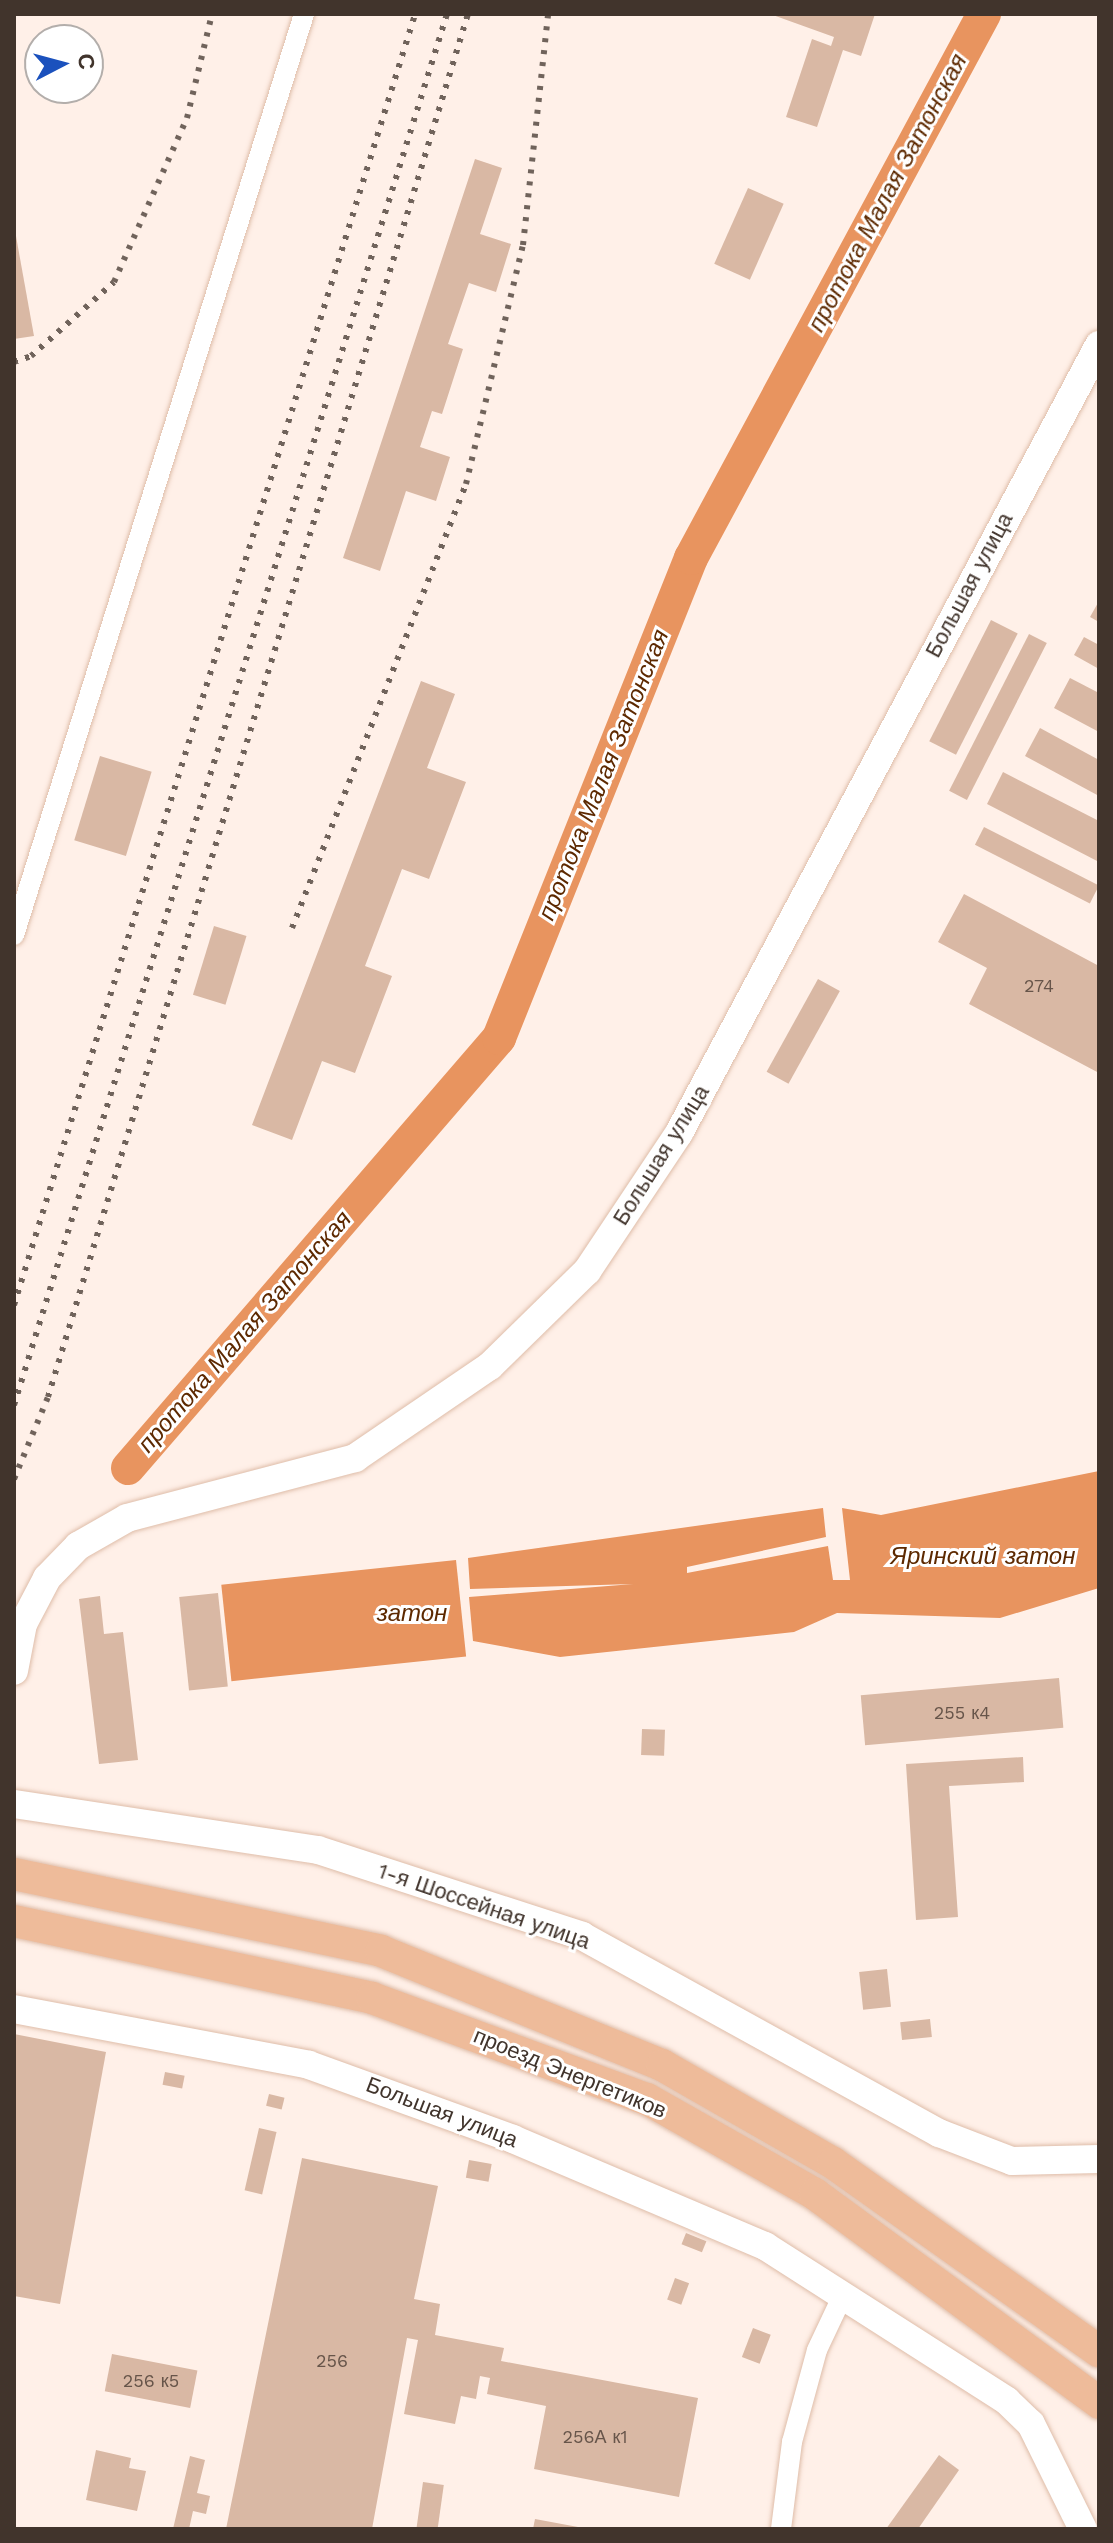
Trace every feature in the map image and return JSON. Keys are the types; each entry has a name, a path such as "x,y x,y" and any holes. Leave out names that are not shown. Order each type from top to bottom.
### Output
{"main road":[{"name":"Большая улица","path":"14,1671 23,1624 41,1590 78,1546 127,1518 355,1458 490,1366 587,1271 679,1133 1099,345"},
{"name":"1-я Шоссейная улица","path":"14,1804 318,1850 568,1931 939,2133 1012,2161 1099,2159"},
{"name":"проезд Энергетиков","path":"14,1874 381,1951 662,2065 833,2163 1099,2351"},
{"name":"проезд Энергетиков","path":"14,1921 372,1998 647,2099 815,2194 1099,2403"},
{"name":"Большая улица","path":"14,2009 197,2039 400,2095 697,2214 844,2293 1031,2424 1083,2529"}],"street":[{"path":"14,935 304,14"},
{"path":"781,2529 792,2442 817,2350 844,2293"}],"water":[{"name":"Яринский затон","path":"1099,1471 1099,1588 1000,1618 837,1613 794,1632 560,1657 473,1641 469,1597 633,1584 470,1589 468,1558 823,1508 826,1537 687,1567 687,1573 828,1546 833,1580 850,1580 842,1508 881,1515"},
{"name":"затон","path":"456,1560 466,1656 231,1681 221,1585"}],"building":[{"path":"770,14 875,14 861,56 843,50 817,127 786,117 812,39 831,46 834,37"},
{"path":"475,159 502,168 480,234 511,244 496,292 469,283 448,344 463,349 442,414 432,411 420,447 450,457 436,501 406,491 380,571 343,558"},
{"path":"748,188 784,204 750,280 714,264"},
{"path":"14,225 34,336 14,339"},
{"path":"1099,601 1099,622 1090,617"},
{"path":"991,620 1018,634 956,755 929,741"},
{"path":"1029,634 1047,643 967,800 949,791"},
{"path":"1084,637 1099,645 1099,669 1074,655"},
{"path":"1070,678 1099,693 1099,732 1054,708"},
{"path":"421,681 455,694 427,768 466,782 429,879 402,869 365,966 392,976 355,1073 322,1061 292,1140 252,1125"},
{"path":"1040,728 1099,760 1099,796 1025,756"},
{"path":"100,756 152,772 126,856 74,840"},
{"path":"1003,772 1099,821 1099,862 987,804"},
{"path":"984,827 1099,886 1090,903 975,845"},
{"path":"964,894 1099,966 1099,1073 969,1004 987,968 938,942"},
{"path":"214,926 247,936 225,1005 193,995"},
{"path":"818,979 840,991 788,1084 767,1072"},
{"path":"218,1593 228,1686 189,1691 179,1597"},
{"path":"100,1596 104,1634 123,1632 138,1760 99,1764 79,1599"},
{"path":"1059,1678 1063,1728 865,1745 861,1695"},
{"path":"642,1729 665,1730 664,1756 641,1755"},
{"path":"1023,1757 1024,1782 949,1786 958,1917 916,1920 906,1764"},
{"path":"887,1969 891,2007 863,2010 859,1972"},
{"path":"930,2019 932,2037 902,2040 900,2022"},
{"path":"14,2034 106,2052 60,2304 14,2296"},
{"path":"165,2072 185,2076 182,2089 163,2085"},
{"path":"269,2094 285,2098 282,2110 266,2106"},
{"path":"259,2128 277,2132 262,2194 245,2190"},
{"path":"302,2158 438,2186 414,2299 440,2304 435,2335 504,2348 501,2361 698,2398 679,2497 534,2469 546,2406 487,2394 490,2378 480,2376 476,2399 461,2396 455,2424 404,2414 418,2340 407,2338 372,2529 226,2529"},
{"path":"469,2160 492,2164 489,2182 466,2178"},
{"path":"686,2233 706,2241 702,2252 682,2244"},
{"path":"675,2278 689,2283 681,2305 667,2300"},
{"path":"753,2328 771,2335 760,2364 742,2357"},
{"path":"112,2354 197,2371 190,2408 105,2391"},
{"path":"96,2450 131,2458 129,2468 146,2471 137,2511 86,2500"},
{"path":"939,2455 959,2470 918,2529 886,2529"},
{"path":"190,2456 205,2460 197,2493 210,2496 206,2514 193,2511 189,2529 173,2529"},
{"path":"423,2482 444,2485 438,2529 416,2529"},
{"path":"535,2519 578,2527 578,2529 533,2529"}],"waterway":[{"name":"протока Малая Затонская","path":"128,1468 499,1038 691,558 984,14"}],"railway":[{"path":"14,362 31,356 114,282 187,118 212,14"},
{"path":"14,1305 415,14"},
{"path":"14,1405 447,14"},
{"path":"14,1479 48,1397 468,14"},
{"path":"292,928 466,484 523,245 548,14"}]}
